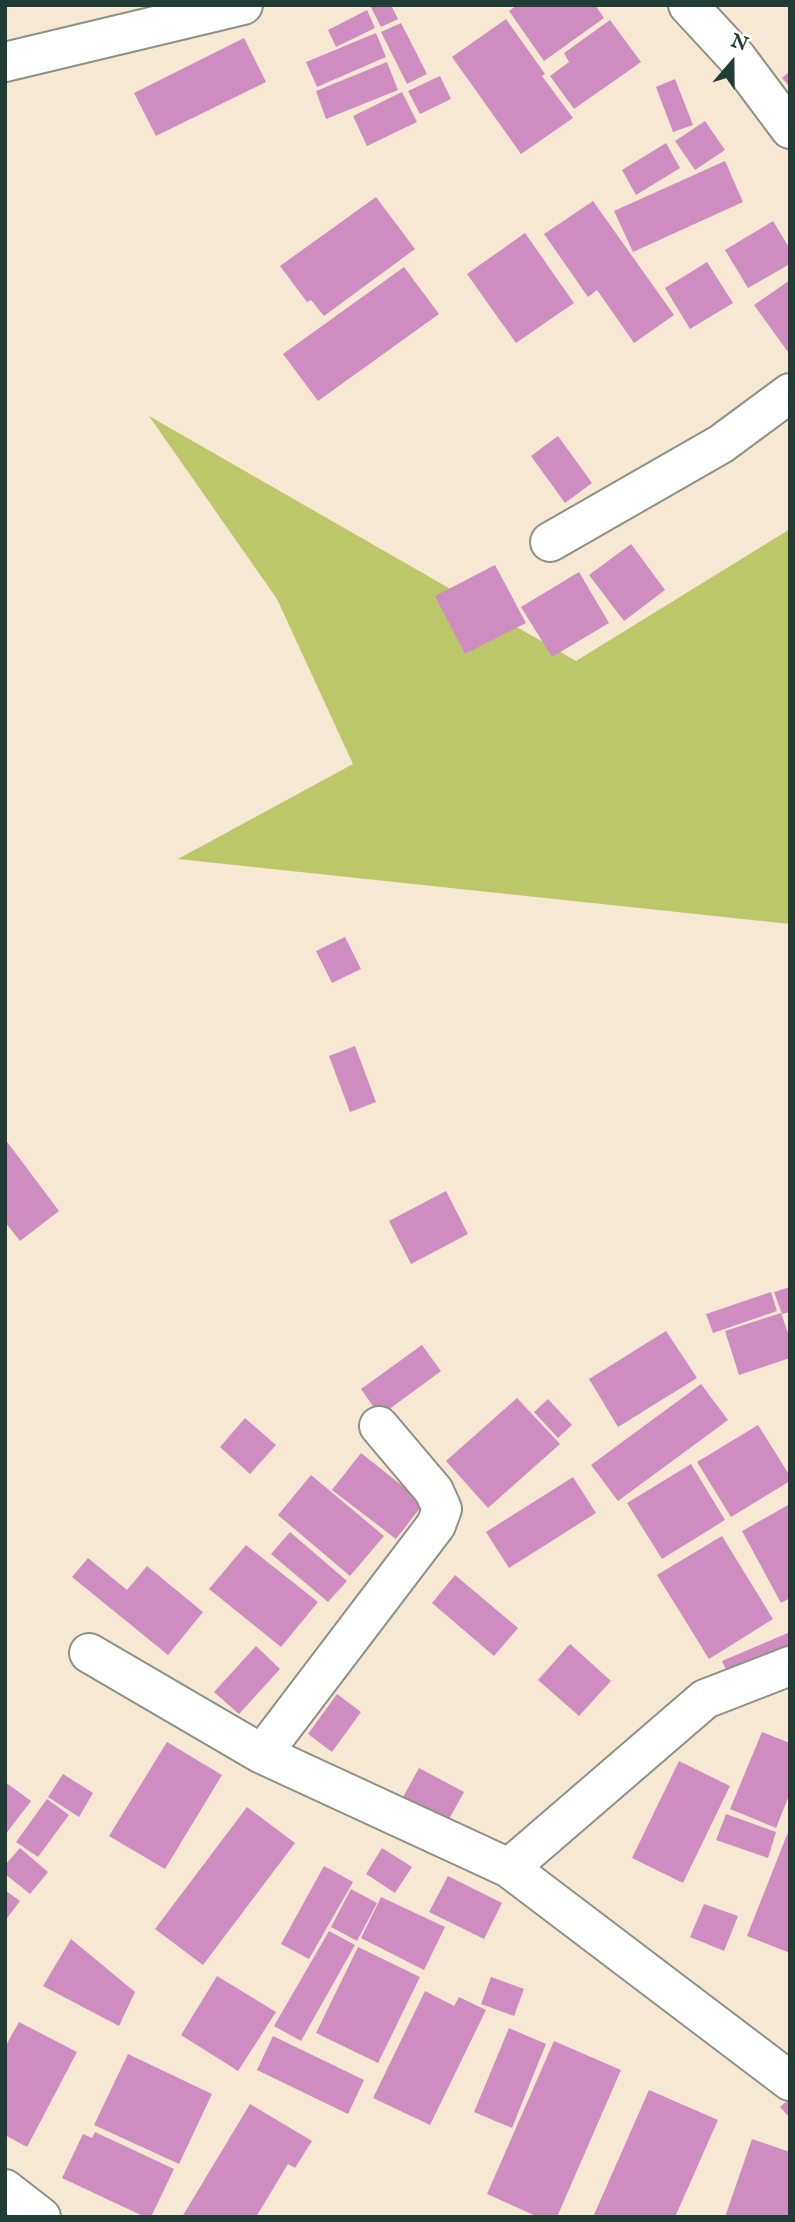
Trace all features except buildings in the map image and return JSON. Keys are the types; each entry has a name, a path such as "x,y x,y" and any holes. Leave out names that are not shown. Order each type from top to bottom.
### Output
{"street":[{"path":"5,62 243,5"},
{"path":"688,5 737,58 790,129"},
{"path":"550,542 721,444 790,393"},
{"path":"262,1754 436,1525 442,1509 434,1491 379,1426"},
{"path":"89,1653 262,1754 509,1868 790,2081"},
{"path":"509,1868 705,1699 790,1666"},
{"path":"5,2189 41,2217"}],"green space":[{"path":"149,416 576,661 790,529 790,924 178,859 353,764 277,599"}]}
